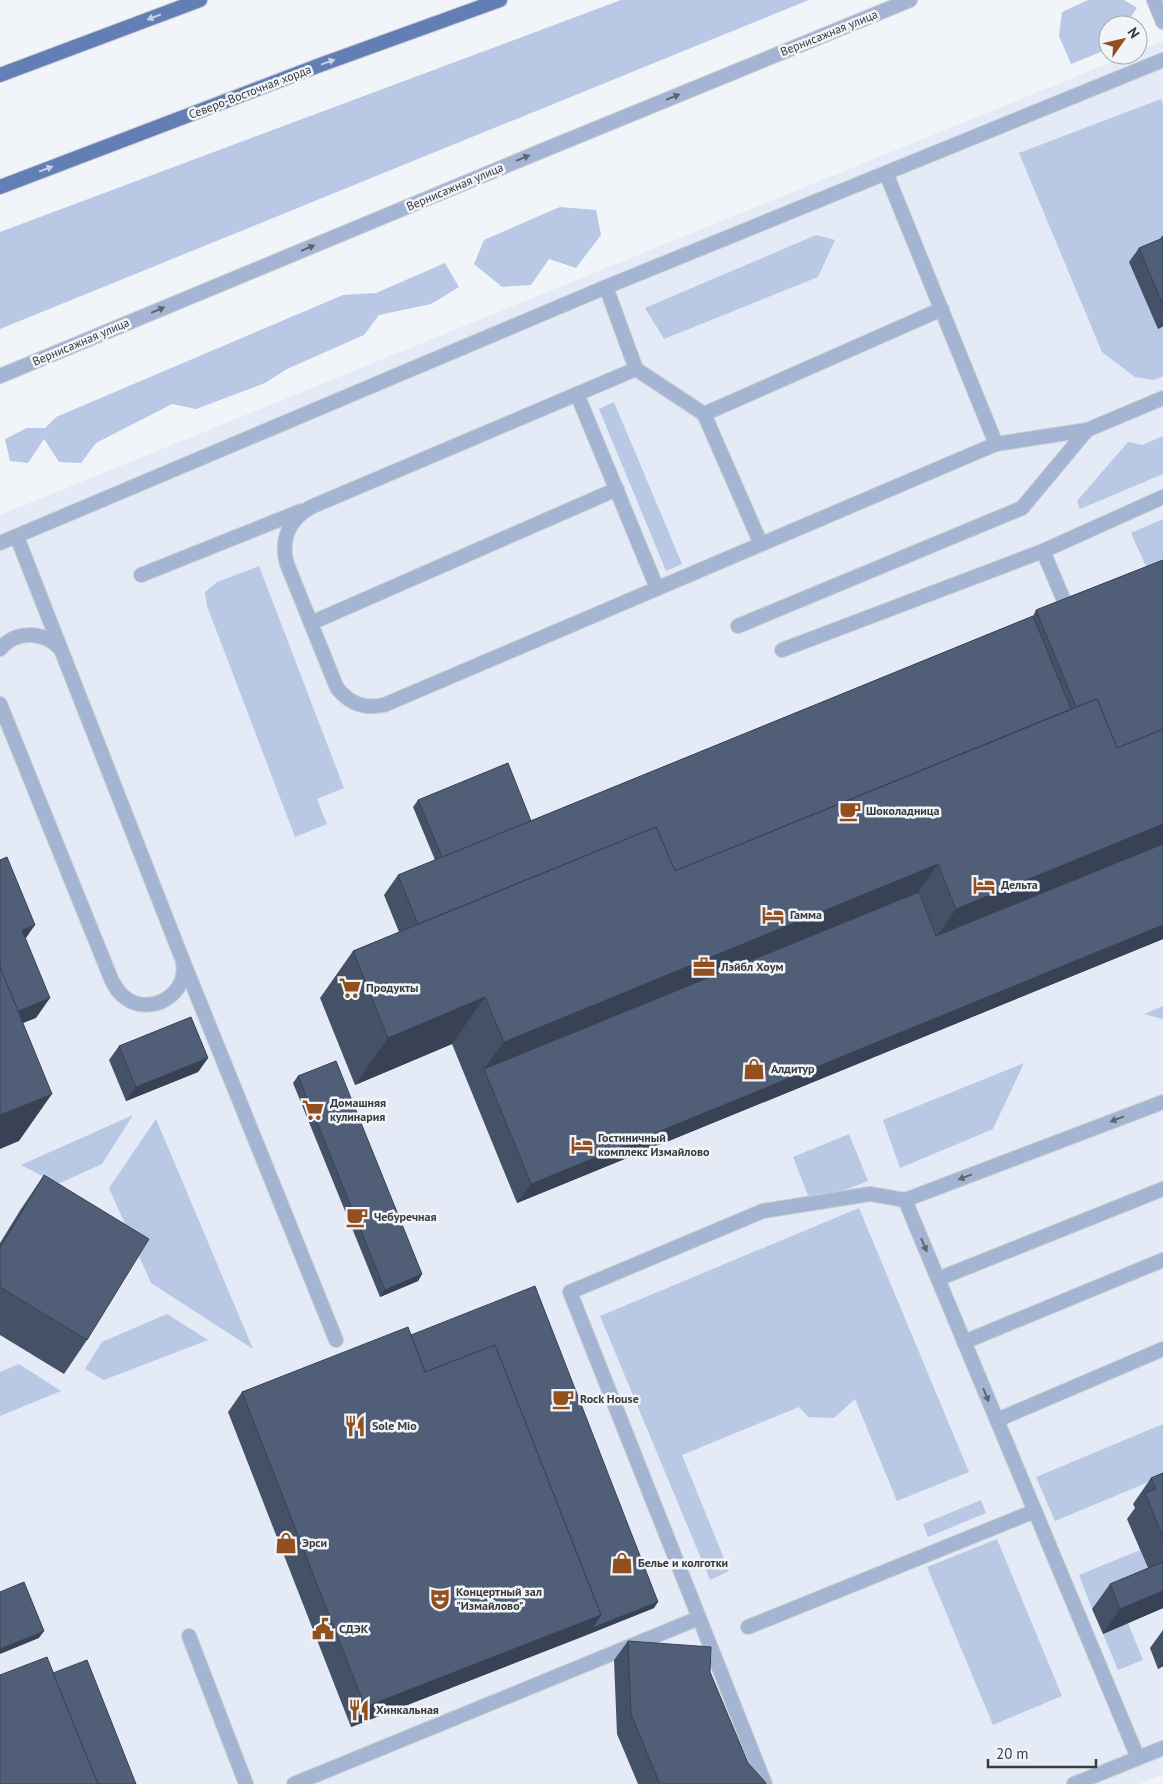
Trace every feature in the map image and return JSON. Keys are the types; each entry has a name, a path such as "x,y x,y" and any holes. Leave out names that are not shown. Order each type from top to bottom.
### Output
{"main road":[{"path":"0,75 200,0"},
{"name":"Северо-Восточная хорда","path":"0,186 320,65 500,0"}],"street":[{"name":"Вернисажная улица","path":"0,376 910,0"},
{"path":"1154,0 1163,22"},
{"path":"0,543 606,287 1163,60"},
{"path":"886,173 996,444"},
{"path":"606,287 636,370 704,414 762,544"},
{"path":"704,414 942,309"},
{"path":"141,574 311,507 636,370"},
{"path":"577,394 657,588"},
{"path":"311,507 293,521 286,535 284,550 287,564 337,688 351,702 371,707 384,705 996,444 1087,430 1163,398"},
{"path":"738,626 1022,508 1087,430"},
{"path":"311,623 616,489"},
{"path":"782,650 1043,551 1163,497"},
{"path":"17,537 181,956 336,1340"},
{"path":"1043,551 1070,615"},
{"path":"0,649 4,644 29,634 42,636 54,642 61,649"},
{"path":"0,704 118,992 128,1000 140,1004 153,1005 165,1000 175,992 181,981 184,969 181,956"},
{"path":"765,1784 570,1292 763,1211 870,1194 905,1200 1163,1102"},
{"path":"938,1279 1163,1189"},
{"path":"905,1200 1138,1758"},
{"path":"964,1342 1163,1260"},
{"path":"997,1420 1163,1349"},
{"path":"748,1628 1035,1512"},
{"path":"294,1784 699,1618"},
{"path":"189,1636 246,1784"},
{"path":"1074,1784 1163,1748"}],"shaded area":[{"path":"621,0 809,0 0,329 0,232"},
{"path":"1088,0 1124,0 1137,8 1132,15 1098,15 1098,53 1071,64 1059,36 1062,12"},
{"name":"Гостиничный комплекс Измайлово","path":"1163,41 1163,1774 1139,1784 0,1784 0,515 1104,65 1148,65 1148,47"},
{"path":"1161,99 1163,104 1163,376 1154,380 1135,377 1102,352 1019,153"},
{"path":"560,207 596,210 601,235 576,268 549,259 531,285 502,287 474,264 484,240"},
{"path":"816,235 835,240 818,277 664,339 645,308"},
{"path":"445,263 459,287 431,304 379,315 364,335 287,369 265,383 196,409 172,404 96,443 81,463 59,462 44,439 28,463 10,461 5,439 27,428 45,428 56,417 343,295 376,293"},
{"path":"614,402 682,564 666,571 599,409"},
{"path":"1163,436 1163,474 1080,509 1077,501 1128,442 1142,445"},
{"path":"1163,519 1163,578 1153,582 1131,533"},
{"path":"259,566 344,788 317,799 327,824 295,837 207,606 205,592 217,582"},
{"path":"1163,1006 1163,1019 1144,1014"},
{"path":"1024,1063 993,1129 900,1168 883,1120"},
{"path":"133,1115 102,1164 58,1184 21,1165"},
{"path":"156,1119 253,1349 151,1283 109,1188"},
{"path":"849,1134 868,1181 811,1203 793,1157"},
{"path":"859,1208 969,1472 897,1501 855,1399 834,1418 808,1417 799,1407 682,1455 729,1571 710,1580 600,1316"},
{"path":"167,1314 208,1340 104,1380 85,1369 102,1342"},
{"path":"19,1364 61,1391 0,1416 0,1372"},
{"path":"1163,1424 1163,1476 1055,1521 1036,1477"},
{"path":"981,1500 986,1513 928,1537 923,1524"},
{"path":"997,1539 1062,1696 993,1725 927,1567"},
{"path":"1140,1550 1154,1583 1092,1609 1079,1575"},
{"path":"1128,1623 1143,1660 1118,1670 1103,1634"}],"building":[{"path":"1163,238 1163,305 1139,248"},
{"path":"1163,560 1163,729 1117,748 1097,699 1076,707 1036,610"},
{"path":"1033,616 1071,709 675,871 656,827 418,924 398,875"},
{"name":"Гамма","path":"1097,699 1117,748 1163,729 1163,824 956,909 938,864 504,1042 485,997 388,1038 353,951 656,827 675,871"},
{"path":"508,763 531,821 442,857 418,800"},
{"path":"1163,844 1163,925 531,1184 484,1069 919,892 936,936"},
{"path":"7,857 35,925 22,930 50,998 18,1011 0,967 0,860"},
{"path":"0,967 52,1094 0,1115"},
{"path":"191,1017 208,1058 136,1087 119,1046"},
{"path":"336,1061 422,1274 385,1290 298,1076"},
{"path":"44,1175 149,1239 87,1340 0,1287 0,1248"},
{"path":"535,1286 658,1602 592,1628 601,1615 495,1345 425,1372 411,1335"},
{"path":"408,1327 425,1372 495,1345 601,1615 365,1707 242,1392"},
{"path":"1163,1473 1163,1537 1145,1493 1156,1489 1151,1478"},
{"path":"1163,1562 1163,1591 1120,1609 1110,1584"},
{"path":"24,1582 44,1631 0,1649 0,1592"},
{"path":"628,1641 711,1647 710,1672 748,1763 766,1784 660,1784 631,1714"},
{"path":"47,1657 98,1784 0,1784 0,1675"},
{"path":"87,1660 136,1784 98,1784 53,1673"}],"place":[{"name":"Шоколадница","path":"850,811"},
{"name":"Дельта","path":"984,885"},
{"name":"Гамма","path":"773,915"},
{"name":"Лэйбл Хоум","path":"704,967"},
{"name":"Продукты","path":"350,988"},
{"name":"Алдитур","path":"754,1069"},
{"name":"Домашняя кулинария","path":"313,1110"},
{"name":"Гостиничный комплекс Измайлово","path":"582,1145"},
{"name":"Чебуречная","path":"357,1217"},
{"name":"Rock House","path":"563,1399"},
{"name":"Sole Mio","path":"355,1426"},
{"name":"Эрси","path":"286,1543"},
{"name":"Белье и колготки","path":"622,1563"},
{"name":"Концертный зал \"Измайлово\"","path":"440,1599"},
{"name":"СДЭК","path":"323,1629"},
{"name":"Хинкальная","path":"359,1710"}]}
